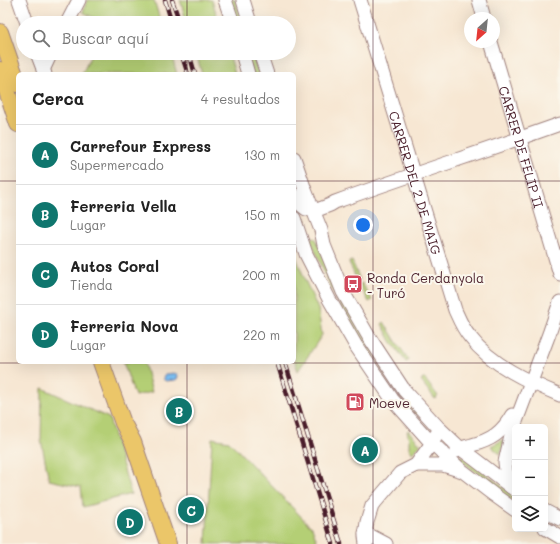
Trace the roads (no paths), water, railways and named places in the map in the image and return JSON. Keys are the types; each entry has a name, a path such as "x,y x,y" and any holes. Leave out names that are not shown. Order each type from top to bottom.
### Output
{"main road":[{"path":"0,32 16,78"},
{"path":"0,70 16,118"},
{"path":"102,364 123,423 133,442 168,544"},
{"path":"113,364 131,420 133,442"}],"street":[{"path":"19,0 25,16"},
{"path":"71,16 79,0"},
{"path":"225,0 230,16"},
{"path":"243,0 248,16"},
{"name":"CARRER DEL 2 DE MAIG","path":"360,0 455,310 461,323 480,349 492,359 530,382 560,396"},
{"path":"479,0 482,12"},
{"name":"CARRER DE FELIP II","path":"493,48 560,274"},
{"path":"40,60 44,72"},
{"path":"44,72 48,60"},
{"path":"244,60 247,72"},
{"path":"262,60 266,72"},
{"path":"333,305 314,259 305,224 307,215 313,209 560,124"},
{"path":"296,172 299,193 313,209 324,245 343,292 369,338 404,390 438,427 460,448 512,488"},
{"path":"299,193 331,203"},
{"path":"331,203 325,216 326,231 346,278 343,292"},
{"path":"296,224 306,254 333,305 356,346 392,399 432,443 460,468 512,508"},
{"path":"512,486 506,471 506,454 512,432 560,302"},
{"path":"460,468 455,456 457,450 484,441 502,430 511,418 530,382"},
{"path":"416,465 432,443 438,427"},
{"path":"386,544 366,539 367,522 372,506 400,473 416,465 443,465 460,468"},
{"path":"548,512 560,520"},
{"path":"548,530 560,537"}],"water":[{"path":"174,373 178,376 177,379 166,381 163,379 166,374"}],"railway":[{"path":"165,0 170,16"},
{"path":"172,0 178,16"},
{"path":"183,60 187,72"},
{"path":"191,60 194,72"},
{"path":"278,364 333,544"},
{"path":"286,364 341,544"}],"place":[{"name":"Ronda Cerdanyola - Turó","path":"353,284"},
{"name":"Moeve","path":"355,402"},
{"name":"Ferreria Vella","path":"179,411"},
{"name":"Carrefour Express","path":"365,450"},
{"name":"Autos Coral","path":"191,510"},
{"name":"Ferreria Nova","path":"130,522"}]}
